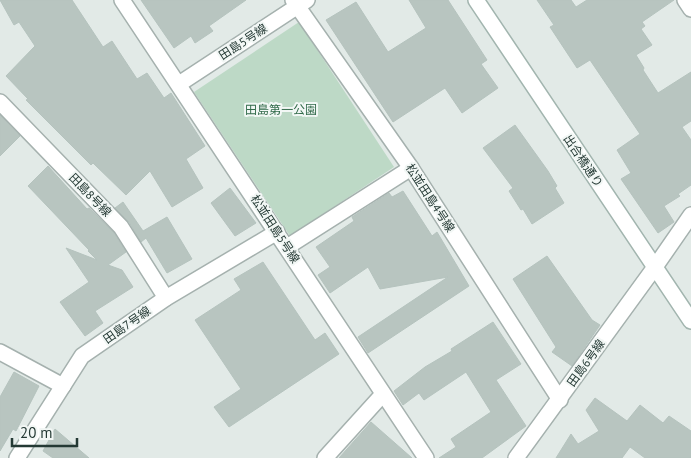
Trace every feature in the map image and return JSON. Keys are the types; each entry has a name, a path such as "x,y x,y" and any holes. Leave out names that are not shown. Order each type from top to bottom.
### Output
{"street":[{"name":"松並田島5号線","path":"122,0 426,458"},
{"name":"出合橋通り","path":"476,0 691,321"},
{"path":"685,0 691,9"},
{"name":"田島5号線","path":"179,84 299,2"},
{"name":"松並田島4号線","path":"299,2 411,168 560,400"},
{"name":"田島8号線","path":"0,102 121,227 166,298"},
{"path":"287,247 411,168"},
{"name":"田島6号線","path":"516,458 560,400 691,215"},
{"name":"田島7号線","path":"17,458 82,356 166,298 277,232"},
{"path":"0,352 63,386"},
{"path":"324,458 384,394"}],"green space":[{"name":"田島第一公園","path":"299,22 394,167 290,236 194,92"}],"building":[{"path":"0,0 72,0 103,47 112,41 137,79 147,73 164,98 171,93 205,146 186,159 203,188 172,207 150,171 126,195 93,163 91,165 26,100 28,99 6,76 35,46 19,22 14,25"},
{"path":"141,0 246,0 209,26 213,31 195,43 191,36 174,48"},
{"path":"409,0 448,0 487,60 481,64 498,88 462,113 445,88 393,122 326,20 356,2 388,52 426,28"},
{"path":"537,0 571,0 576,7 587,0 674,0 642,22 645,26 641,29 652,45 636,55 658,93 691,72 691,121 682,127 691,140 691,185 678,194 680,196 664,206 674,222 658,233 621,179 631,173 617,150 640,134 590,60 577,68 550,27 554,25"},
{"path":"0,115 20,136 0,156"},
{"path":"515,125 548,171 564,203 532,224 509,191 513,188 483,148"},
{"path":"48,166 87,209 89,208 114,233 126,252 108,265 122,270 133,287 95,311 103,323 85,336 60,302 89,282 66,248 97,260 28,186"},
{"path":"230,188 256,223 235,236 211,203"},
{"path":"403,191 432,236 437,232 469,286 368,353 358,337 448,277 380,289 368,267 330,293 318,275 330,267 316,247 354,221 352,217 389,193 392,197"},
{"path":"123,202 143,231 167,217 192,259 167,273 146,238 141,242 129,222 115,208"},
{"path":"547,256 592,320 600,325 572,366 552,352 556,347 513,279"},
{"path":"263,262 315,340 325,333 339,354 229,427 214,407 241,389 195,320 241,290 234,279"},
{"path":"493,322 521,364 496,380 526,426 482,458 439,458 456,447 451,439 491,412 466,372 424,400 419,393 403,405 394,391 425,367 452,351 451,349"},
{"path":"14,372 39,386 16,431 13,429 0,451 0,397"},
{"path":"595,398 627,421 640,405 663,423 669,416 691,431 691,458 645,458 630,447 622,458 556,458 571,434 578,444 599,431 586,410"},
{"path":"371,422 412,458 339,458"},
{"path":"55,429 89,458 53,458 43,451"}]}
